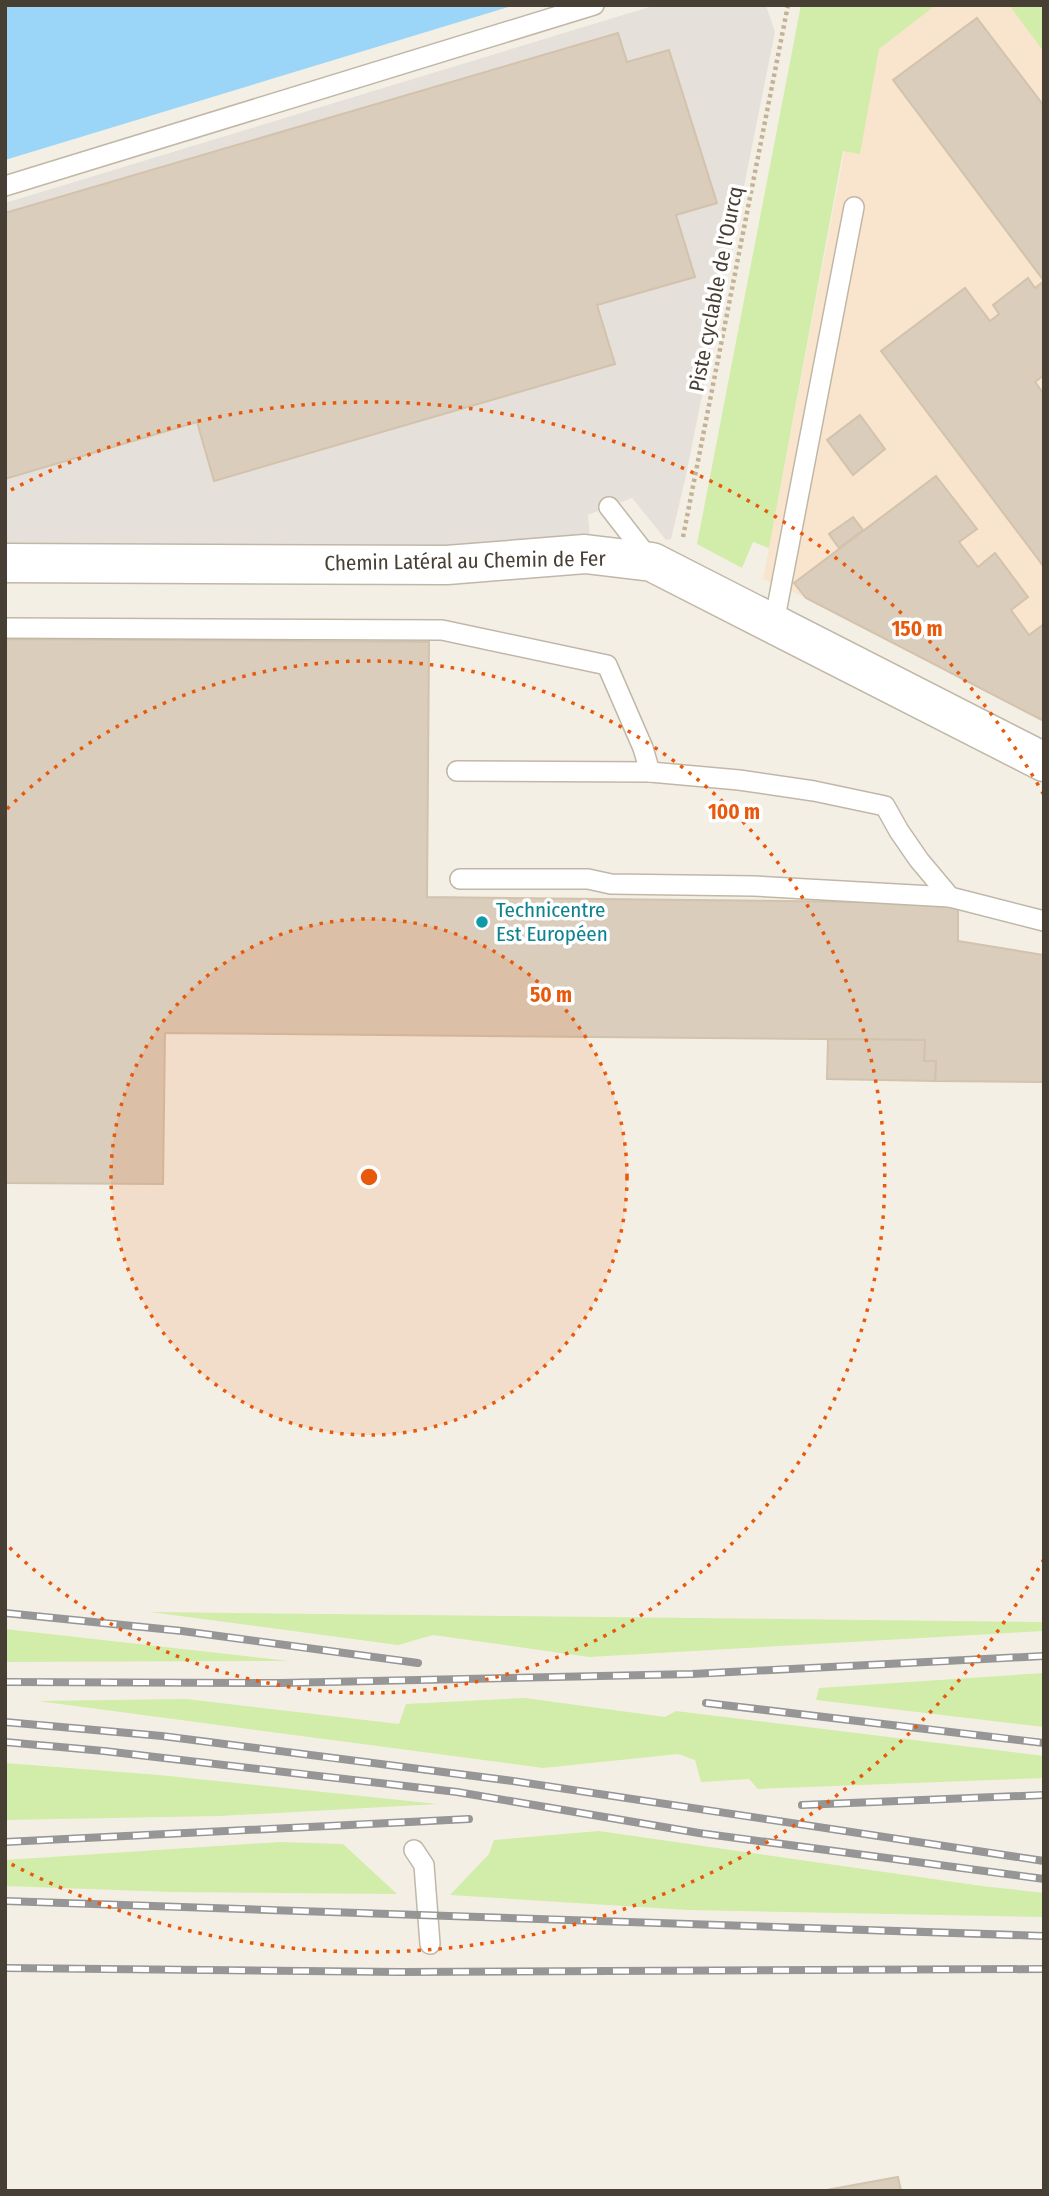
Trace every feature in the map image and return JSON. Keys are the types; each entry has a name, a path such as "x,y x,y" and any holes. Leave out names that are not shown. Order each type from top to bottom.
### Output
{"street":[{"name":"Chemin Latéral au Chemin de Fer","path":"5,563 447,565 584,554 652,562 1044,762"}],"lane":[{"path":"5,186 594,5"},
{"path":"774,624 854,207"},
{"path":"609,507 652,562"},
{"path":"5,628 442,630 607,665 643,748 650,772"},
{"path":"457,771 650,772 814,791 885,806 919,860 950,897"},
{"path":"460,879 588,879 611,884 754,886 950,897 1044,921"},
{"path":"414,1850 424,1865 430,1944"}],"path":[{"name":"Piste cyclable de l'Ourcq","path":"652,562 682,546 788,5"}],"shaded area":[{"path":"656,5 766,5 775,32 671,539 666,540 632,498 588,515 590,536 457,551 5,550 5,203"},
{"path":"872,5 1044,5 1044,721 806,598 763,579"}],"green space":[{"path":"801,5 936,5 879,49 860,154 843,151 769,548 753,542 742,568 697,544"},
{"path":"1009,5 1044,5 1044,52"},
{"path":"150,1612 1044,1622 1044,1631 589,1657 433,1635 398,1645"},
{"path":"5,1629 289,1661 5,1662"},
{"path":"1044,1673 1044,1727 816,1700 819,1688"},
{"path":"525,1698 665,1717 676,1711 1044,1756 1044,1778 758,1789 749,1779 701,1782 695,1760 678,1754 543,1768 38,1701 186,1699 399,1724 406,1704"},
{"path":"5,1763 159,1775 438,1804 220,1816 5,1820"},
{"path":"599,1831 1044,1893 1044,1917 688,1910 450,1895 489,1854 494,1840"},
{"path":"280,1842 343,1844 397,1894 173,1892 5,1886 5,1860"}],"water":[{"path":"5,5 515,5 5,160"}],"building":[{"path":"977,18 1044,106 1044,281 893,80"},
{"path":"618,33 627,62 669,50 717,203 676,215 695,277 597,305 615,364 214,481 197,422 5,479 5,213"},
{"path":"1028,278 1035,288 1044,281 1044,375 1035,382 1044,394 1044,567 881,351 965,288 990,321 999,314 993,305"},
{"path":"860,415 885,449 853,475 827,440"},
{"path":"936,476 977,529 959,542 978,567 995,553 1028,597 1011,610 1029,635 1044,624 1044,721 806,598 794,583"},
{"path":"853,517 863,530 839,548 829,534"},
{"name":"Technicentre Est Européen","path":"5,639 429,642 427,897 958,903 958,941 1044,955 1044,1082 935,1081 936,1061 924,1061 925,1040 165,1033 163,1184 5,1183"},
{"path":"828,1039 925,1040 924,1061 936,1061 935,1081 827,1079"},
{"path":"898,2177 901,2191 821,2191"}],"railway":[{"path":"5,1613 182,1631 418,1663"},
{"path":"5,1682 280,1683 692,1674 1044,1656"},
{"path":"706,1703 1044,1743"},
{"path":"5,1722 162,1736 513,1781 1044,1861"},
{"path":"5,1742 457,1792 699,1833 1044,1879"},
{"path":"802,1805 1044,1795"},
{"path":"5,1842 469,1819"},
{"path":"5,1901 1044,1936"},
{"path":"5,1968 401,1972 1044,1969"}],"place":[{"name":"Technicentre Est Européen","path":"482,922"}]}
